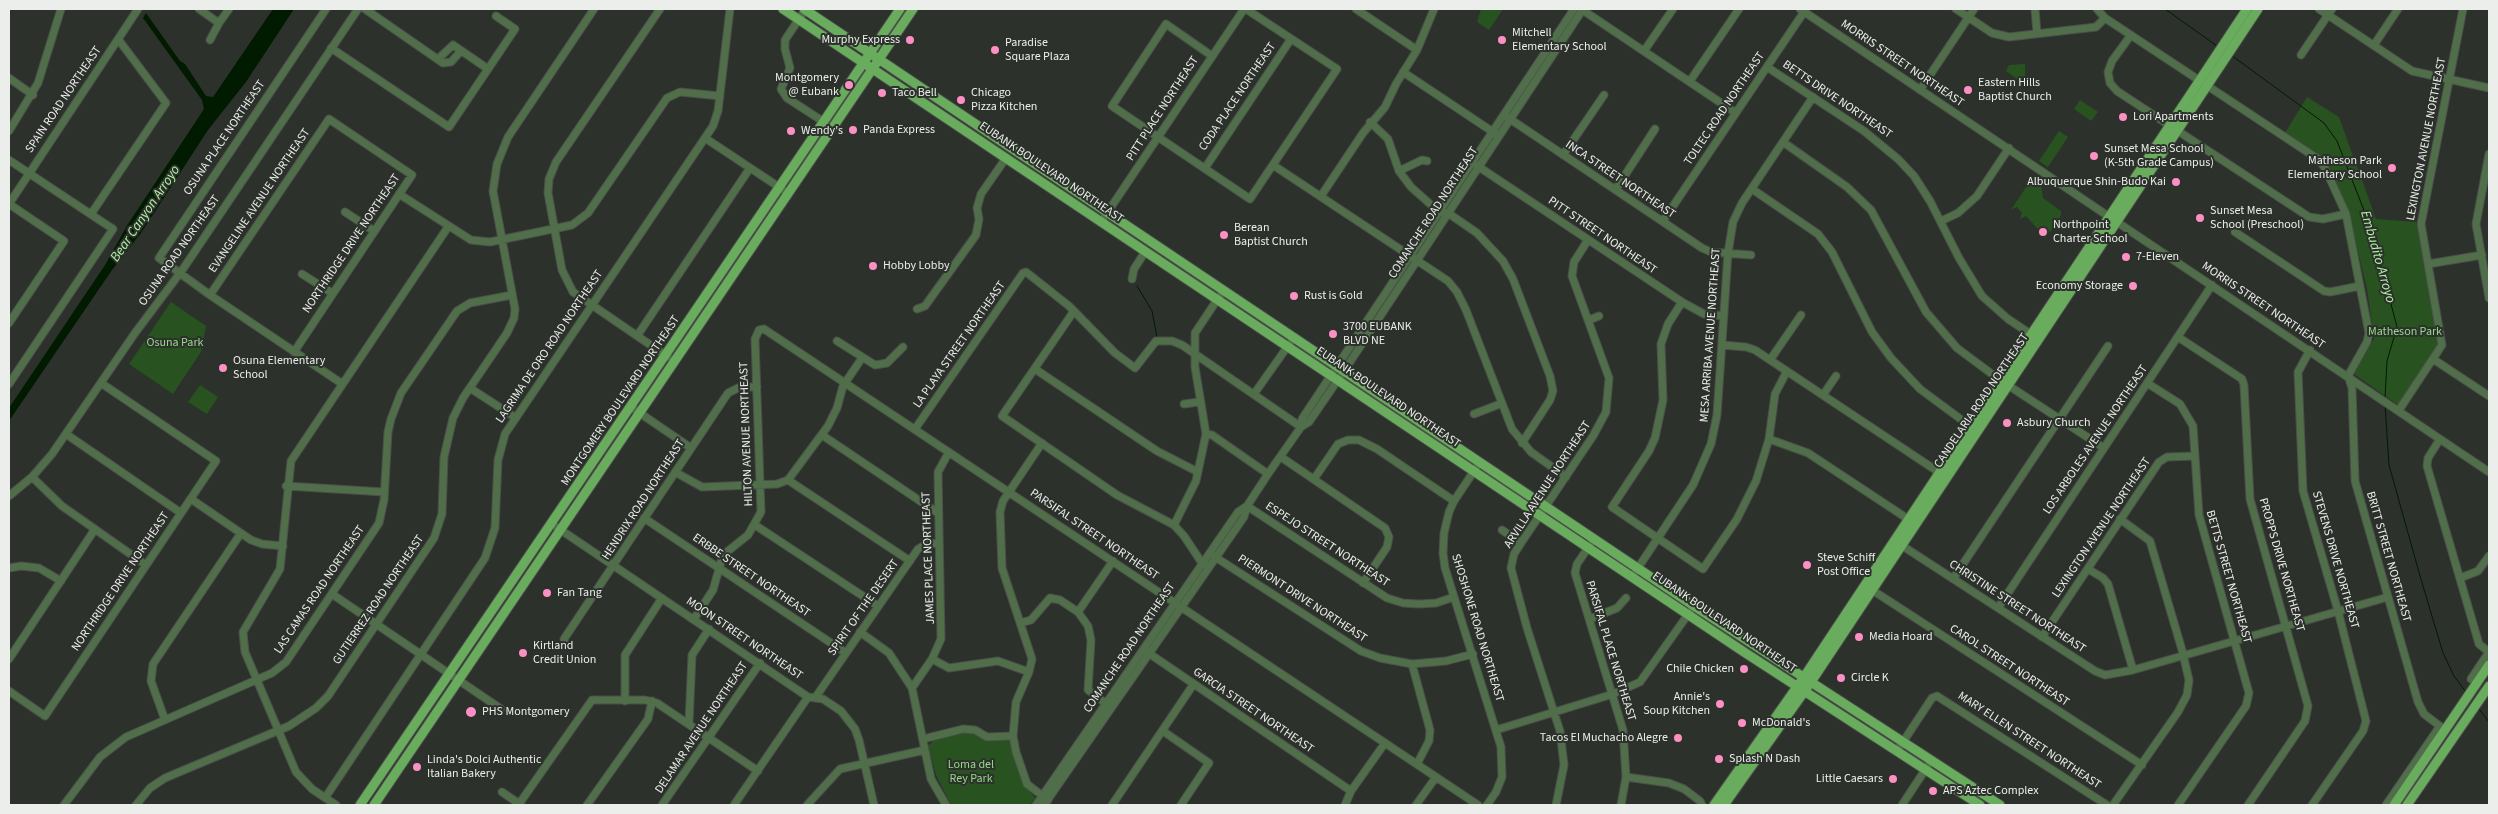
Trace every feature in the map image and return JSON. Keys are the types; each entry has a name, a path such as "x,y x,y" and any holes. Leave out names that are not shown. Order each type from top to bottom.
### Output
{"main road":[{"name":"EUBANK BOULEVARD NORTHEAST","path":"783,9 1334,378 1546,507 1694,606 2000,805"},
{"name":"EUBANK BOULEVARD NORTHEAST","path":"804,9 1107,214 1341,369 1477,466 1540,516 1980,805"},
{"name":"MONTGOMERY BOULEVARD NORTHEAST","path":"360,805 900,9"},
{"name":"MONTGOMERY BOULEVARD NORTHEAST","path":"374,805 913,9"},
{"name":"CANDELARIA ROAD NORTHEAST","path":"1724,805 2220,58 2247,9"},
{"name":"CANDELARIA ROAD NORTHEAST","path":"2229,44 2258,9"},
{"path":"814,156 812,152 827,127 824,122"},
{"path":"2394,805 2442,728 2462,705 2473,682 2489,665"},
{"name":"CANDELARIA ROAD NORTHEAST","path":"1714,805 1801,689"},
{"path":"2407,805 2487,689"}],"street":[{"path":"9,131 33,95 61,9"},
{"path":"198,9 219,23"},
{"path":"210,40 229,9"},
{"name":"OSUNA PLACE NORTHEAST","path":"179,274 161,261 160,255 326,9"},
{"name":"OSUNA ROAD NORTHEAST","path":"9,496 32,477 66,434 179,274 358,9"},
{"path":"365,9 438,58 443,64 447,63 461,51 488,69"},
{"name":"GUTIERREZ ROAD NORTHEAST","path":"136,805 150,788 165,778 298,721 322,702 438,530 442,505 444,457 447,437 458,407 512,326 515,309 493,192 494,177 502,149 594,9"},
{"path":"660,9 553,169 548,193 562,270 573,292 675,362"},
{"name":"LAGRIMA DE ORO ROAD NORTHEAST","path":"325,798 479,569 490,548 496,517 499,451 505,434 716,119 730,9"},
{"path":"804,9 785,40 785,49 790,68 782,89 787,98 824,122"},
{"path":"1212,56 1166,24 1112,106 1250,199 1337,69 1245,9"},
{"name":"PITT PLACE NORTHEAST","path":"1101,222 1245,9"},
{"path":"1356,9 1418,50"},
{"path":"1321,196 1370,122 1385,107 1403,72 1418,50 1434,9"},
{"name":"COMANCHE ROAD NORTHEAST","path":"1507,117 1574,9"},
{"path":"1582,9 1736,113"},
{"name":"COMANCHE ROAD NORTHEAST","path":"1036,805 1045,800 1212,555 1244,517 1247,506 1301,427 1302,419 1341,369 1414,258 1448,213 1495,134 1582,9"},
{"path":"1644,51 1673,9"},
{"path":"1690,82 1739,9"},
{"path":"1956,9 2001,37 2096,27 2105,18"},
{"path":"1920,90 1974,9"},
{"path":"2034,9 2036,33"},
{"path":"2097,9 2105,18 2318,159 2325,168 2346,214 2369,333 2367,342 2348,376"},
{"path":"2319,9 2330,12 2412,71 2489,88"},
{"path":"2374,45 2398,9"},
{"name":"LEXINGTON AVENUE NORTHEAST","path":"2399,410 2434,359 2443,341 2421,224 2463,9"},
{"name":"TOLTEC ROAD NORTHEAST","path":"1663,221 1804,10"},
{"name":"MORRIS STREET NORTHEAST","path":"1804,10 2489,472"},
{"name":"SPAIN ROAD NORTHEAST","path":"9,204 137,11"},
{"path":"2301,55 2330,12"},
{"path":"332,48 448,127 515,29 496,16"},
{"path":"2131,35 2108,72 2110,83 2117,91 2309,217 2323,219 2346,214"},
{"path":"91,214 166,103 118,39"},
{"name":"CODA PLACE NORTHEAST","path":"1205,168 1291,39"},
{"name":"BETTS DRIVE NORTHEAST","path":"1767,66 1864,130 1893,154 1914,176 1982,296 2008,319 2034,337"},
{"path":"1403,72 1495,134"},
{"path":"9,78 33,95"},
{"path":"399,194 448,227 471,240 481,242 501,240 576,223 588,214 667,98 680,92 720,96"},
{"path":"1563,155 1604,95"},
{"name":"MESA ARRIBA AVENUE NORTHEAST","path":"1632,576 1693,485 1706,457 1715,427 1728,253 1733,222 1752,189 1813,97"},
{"name":"INCA STREET NORTHEAST","path":"1507,117 1706,250 1751,255"},
{"name":"NORTHRIDGE DRIVE NORTHEAST","path":"294,352 412,174 329,119"},
{"name":"EVANGELINE AVENUE NORTHEAST","path":"210,295 329,119"},
{"path":"1370,122 1388,139 1399,171 1421,199 1439,212 1448,213 1477,233 1503,261 1513,278 1550,376 1553,391 1550,400 1522,443"},
{"path":"1616,189 1655,128"},
{"path":"705,138 788,194"},
{"path":"1783,142 1837,179 1863,201 1876,218 1914,292 1933,322 1957,348 2004,382 2104,448"},
{"path":"1941,221 1963,209 1977,196 2009,148"},
{"path":"2489,154 2476,224 2489,298"},
{"path":"917,309 925,306 976,235 979,219 977,208 981,194 1006,158"},
{"path":"9,160 113,229 9,384"},
{"path":"1399,171 1422,160 1427,160"},
{"path":"1273,165 1448,281 1461,299 1508,422 1522,443 1542,462 1566,477"},
{"name":"COMANCHE ROAD NORTHEAST","path":"1414,258 1439,212 1476,165"},
{"name":"PITT STREET NORTHEAST","path":"1476,165 1682,302 1704,314 1724,316"},
{"path":"637,336 750,168"},
{"path":"1752,189 1818,234 1837,261 1872,332 1891,358 1920,389 1974,429"},
{"path":"9,204 64,241 9,323"},
{"path":"345,212 374,231"},
{"path":"336,805 312,789 296,772 245,652 244,632 249,619 276,578 282,561 286,486 290,460 448,227"},
{"path":"2235,232 2324,291 2330,292 2360,286"},
{"name":"ARVILLA AVENUE NORTHEAST","path":"1556,805 1564,765 1560,731 1512,575 1512,561 1521,543 1566,477 1601,423 1606,412 1609,378 1574,284 1572,270 1574,262 1588,240"},
{"path":"1132,279 1134,269 1145,252"},
{"path":"2428,264 2482,255"},
{"name":"LA PLAYA STREET NORTHEAST","path":"915,429 1023,273 1026,272 1035,277 1046,289 1074,311"},
{"path":"179,274 341,383"},
{"path":"302,274 332,293"},
{"name":"LOS ARBOLES AVENUE NORTHEAST","path":"1998,608 2212,285"},
{"path":"1174,525 1198,472 1206,434 1194,353 1195,333 1223,291"},
{"name":"LAS CAMAS ROAD NORTHEAST","path":"64,805 100,757 126,737 272,673 286,662 379,523 391,419 407,384 457,311 470,304 512,294"},
{"path":"1682,302 1668,324 1661,344 1663,400 1655,438 1649,451 1612,508 1703,569 1746,503 1756,481 1769,439 1775,394 1787,371"},
{"path":"1206,565 1174,525 1118,495 1002,416 1074,311 1114,353 1135,368 1151,345 1161,339 1177,343 1301,427"},
{"path":"1770,360 1801,315"},
{"path":"1589,320 1598,316"},
{"name":"HILTON AVENUE NORTHEAST","path":"694,619 713,590 719,567 727,549 748,535 755,525 762,504 757,387 757,334 764,329 772,334"},
{"name":"PARSIFAL STREET NORTHEAST","path":"772,334 1478,805"},
{"name":"PROPPS DRIVE NORTHEAST","path":"2178,337 2242,379 2244,385 2250,499 2308,711 2305,721 2248,805"},
{"path":"1254,394 1293,338"},
{"path":"838,341 875,365 884,365 903,346"},
{"path":"1722,345 1750,348 1943,475"},
{"path":"1954,579 2108,346"},
{"name":"STEVENS DRIVE NORTHEAST","path":"2310,350 2298,372 2303,491 2366,716 2363,731 2312,805"},
{"path":"675,472 702,487 777,484 788,480 822,435 834,414 845,383 862,358"},
{"path":"2434,359 2489,396"},
{"path":"1035,369 1157,451 1198,472"},
{"path":"1823,395 1836,376"},
{"name":"BRITT STREET NORTHEAST","path":"2348,376 2352,388 2355,481 2418,702 2424,714 2442,728"},
{"name":"NORTHRIDGE DRIVE NORTHEAST","path":"9,691 45,716 216,461 101,383"},
{"name":"BETTS STREET NORTHEAST","path":"2148,383 2180,404 2193,426 2199,515 2249,692 2246,706 2178,805"},
{"name":"HENDRIX ROAD NORTHEAST","path":"565,645 564,639 728,393 740,387 757,387"},
{"path":"470,388 516,418"},
{"path":"1184,404 1200,402"},
{"path":"1474,414 1500,404"},
{"path":"631,407 691,448"},
{"path":"66,434 181,513"},
{"path":"1206,434 1212,435 1268,474"},
{"path":"822,435 938,513"},
{"path":"1769,439 1808,452 1912,522"},
{"path":"2440,439 2428,458 2427,466 2479,644 2489,652 2473,682"},
{"path":"1314,479 1338,444 1348,440 1360,440 1377,449 1454,501"},
{"path":"1042,443 1009,492 1000,512 1002,568 1032,659 1029,672 1016,702 1013,736 1025,780 1045,800"},
{"name":"JAMES PLACE NORTHEAST","path":"912,688 939,647 942,629 938,472 948,452"},
{"name":"LEXINGTON AVENUE NORTHEAST","path":"2042,637 2159,462 2167,457 2195,456"},
{"path":"1281,457 1381,524 1387,532 1387,547 1363,583"},
{"name":"SHOSHONE ROAD NORTHEAST","path":"1477,466 1454,501 1445,526 1443,553 1454,597 1496,730 1503,760 1502,777 1496,792 1487,805"},
{"path":"32,477 62,506 146,565"},
{"path":"788,480 910,561"},
{"path":"286,486 384,492"},
{"path":"191,500 241,533 262,544 283,546"},
{"name":"ESPEJO STREET NORTHEAST","path":"1247,506 1387,598 1403,603 1427,604 1454,597"},
{"name":"ERBBE STREET NORTHEAST","path":"644,518 846,653"},
{"path":"2113,805 2178,712 2188,689 2184,656 2150,541 2120,519"},
{"name":"MOON STREET NORTHEAST","path":"552,524 812,697 832,704 848,719 859,740 874,805"},
{"path":"755,525 878,606"},
{"path":"9,659 95,530"},
{"path":"1502,530 1521,543"},
{"path":"164,720 151,681 153,664 241,533"},
{"name":"PARSIFAL PLACE NORTHEAST","path":"1594,539 1577,564 1575,572 1623,730 1626,777 1621,805"},
{"name":"CHRISTINE STREET NORTHEAST","path":"1898,543 2042,637 2101,674 2109,676 2388,597"},
{"name":"SPIRIT OF THE DESERT","path":"734,805 846,653 910,561 923,545 939,544"},
{"name":"PIERMONT DRIVE NORTHEAST","path":"1212,555 1361,651 1380,658 1412,664 1446,661 1472,654"},
{"path":"2460,578 2478,571 2489,556"},
{"path":"1078,612 1113,561"},
{"path":"9,568 21,566 39,568 61,581"},
{"path":"2088,569 2108,584 2133,670"},
{"name":"CAROL STREET NORTHEAST","path":"1868,588 2142,765"},
{"path":"332,594 501,709"},
{"path":"625,701 625,655 662,598"},
{"path":"1020,623 1035,616 1044,602 1050,598 1060,600 1078,612 1088,626 1092,640 1088,690 1109,706"},
{"path":"1590,619 1617,608 1626,598"},
{"path":"1496,730 1613,694 1640,682 1694,606"},
{"path":"689,723 692,655 708,629"},
{"path":"860,632 889,653 912,688 931,779 946,805"},
{"name":"GARCIA STREET NORTHEAST","path":"1146,652 1351,790"},
{"path":"932,659 949,668 998,661 1029,672"},
{"name":"DELAMAR AVENUE NORTHEAST","path":"662,805 760,663"},
{"path":"1412,664 1430,730 1429,741 1416,764"},
{"path":"1112,805 1193,685"},
{"name":"MARY ELLEN STREET NORTHEAST","path":"1903,743 1932,698 1937,696 2107,805"},
{"path":"502,792 520,805 592,700 652,701 689,723 758,771"},
{"path":"588,805 648,719 652,701"},
{"path":"2386,805 2442,728"},
{"path":"922,739 963,729 975,730 987,737 1013,736"},
{"path":"1163,730 1210,763 1182,805"},
{"path":"1345,805 1351,790 1385,743"},
{"path":"1897,752 1903,743"},
{"path":"807,805 835,773 846,767 925,750"},
{"path":"1902,805 1931,761"},
{"path":"1416,805 1436,777"},
{"path":"1626,777 1668,783 1684,789 1702,805"}],"green space":[{"path":"1481,9 1503,9 1489,30 1477,22"},
{"path":"2025,64 2025,80 2017,79 2006,71 2009,65"},
{"name":"Matheson Park","path":"2307,97 2339,117 2376,219 2416,222 2440,344 2398,405 2354,374 2374,339 2367,288 2348,212 2327,160 2285,133"},
{"path":"2080,100 2098,112 2091,121 2074,109"},
{"path":"2059,131 2068,137 2048,167 2039,161"},
{"path":"2032,178 2041,185 2043,198 2061,211 2061,215 2046,238 2026,216 2020,219 2022,213 2017,207 2011,210"},
{"name":"Osuna Park","path":"171,302 206,326 201,352 173,394 129,364"},
{"path":"200,385 218,397 207,414 188,402"},
{"name":"Loma del Rey Park","path":"971,733 984,740 1010,741 1022,781 1035,798 1030,805 951,805 936,775 928,746 934,740"}],"water":[{"name":"Bear Canyon Arroyo","path":"273,9 294,9 246,82 208,130 141,233 112,270 9,421 9,408 105,265 128,224 204,109 202,100 143,18 146,13 180,61 185,64 206,96 213,97"}],"waterway":[{"name":"Embudito Arroyo","path":"2165,9 2217,46"},
{"name":"Embudito Arroyo","path":"2231,55 2324,123 2337,141 2372,231 2397,327 2387,361 2385,398"},
{"path":"1137,286 1152,311 1157,337"},
{"name":"Embudito Arroyo","path":"2385,405 2389,465 2420,576 2443,653 2454,676 2466,692"},
{"name":"Embudito Arroyo","path":"2479,709 2489,722"}],"place":[{"name":"Murphy Express","path":"910,40"},
{"name":"Mitchell Elementary School","path":"1502,40"},
{"name":"Paradise Square Plaza","path":"995,50"},
{"name":"Montgomery @ Eubank","path":"849,85"},
{"name":"Eastern Hills Baptist Church","path":"1968,90"},
{"name":"Taco Bell","path":"882,93"},
{"name":"Chicago Pizza Kitchen","path":"961,100"},
{"name":"Lori Apartments","path":"2123,117"},
{"name":"Panda Express","path":"853,130"},
{"name":"Wendy's","path":"791,131"},
{"name":"Sunset Mesa School (K-5th Grade Campus)","path":"2094,156"},
{"name":"Matheson Park Elementary School","path":"2392,168"},
{"name":"Albuquerque Shin-Budo Kai","path":"2176,182"},
{"name":"Sunset Mesa School (Preschool)","path":"2200,218"},
{"name":"Northpoint Charter School","path":"2043,232"},
{"name":"Berean Baptist Church","path":"1224,235"},
{"name":"7-Eleven","path":"2126,257"},
{"name":"Hobby Lobby","path":"873,266"},
{"name":"Economy Storage","path":"2133,286"},
{"name":"Rust is Gold","path":"1294,296"},
{"name":"3700 EUBANK BLVD NE","path":"1333,334"},
{"name":"Osuna Elementary School","path":"223,368"},
{"name":"Asbury Church","path":"2007,423"},
{"name":"Steve Schiff Post Office","path":"1807,565"},
{"name":"Fan Tang","path":"547,593"},
{"name":"Media Hoard","path":"1859,637"},
{"name":"Kirtland Credit Union","path":"523,653"},
{"name":"Chile Chicken","path":"1744,669"},
{"name":"Circle K","path":"1841,678"},
{"name":"Annie's Soup Kitchen","path":"1720,704"},
{"name":"PHS Montgomery","path":"471,712"},
{"name":"McDonald's","path":"1742,723"},
{"name":"Tacos El Muchacho Alegre","path":"1678,738"},
{"name":"Splash N Dash","path":"1719,759"},
{"name":"Linda's Dolci Authentic Italian Bakery","path":"417,767"},
{"name":"Little Caesars","path":"1893,779"},
{"name":"APS Aztec Complex","path":"1933,791"}]}
